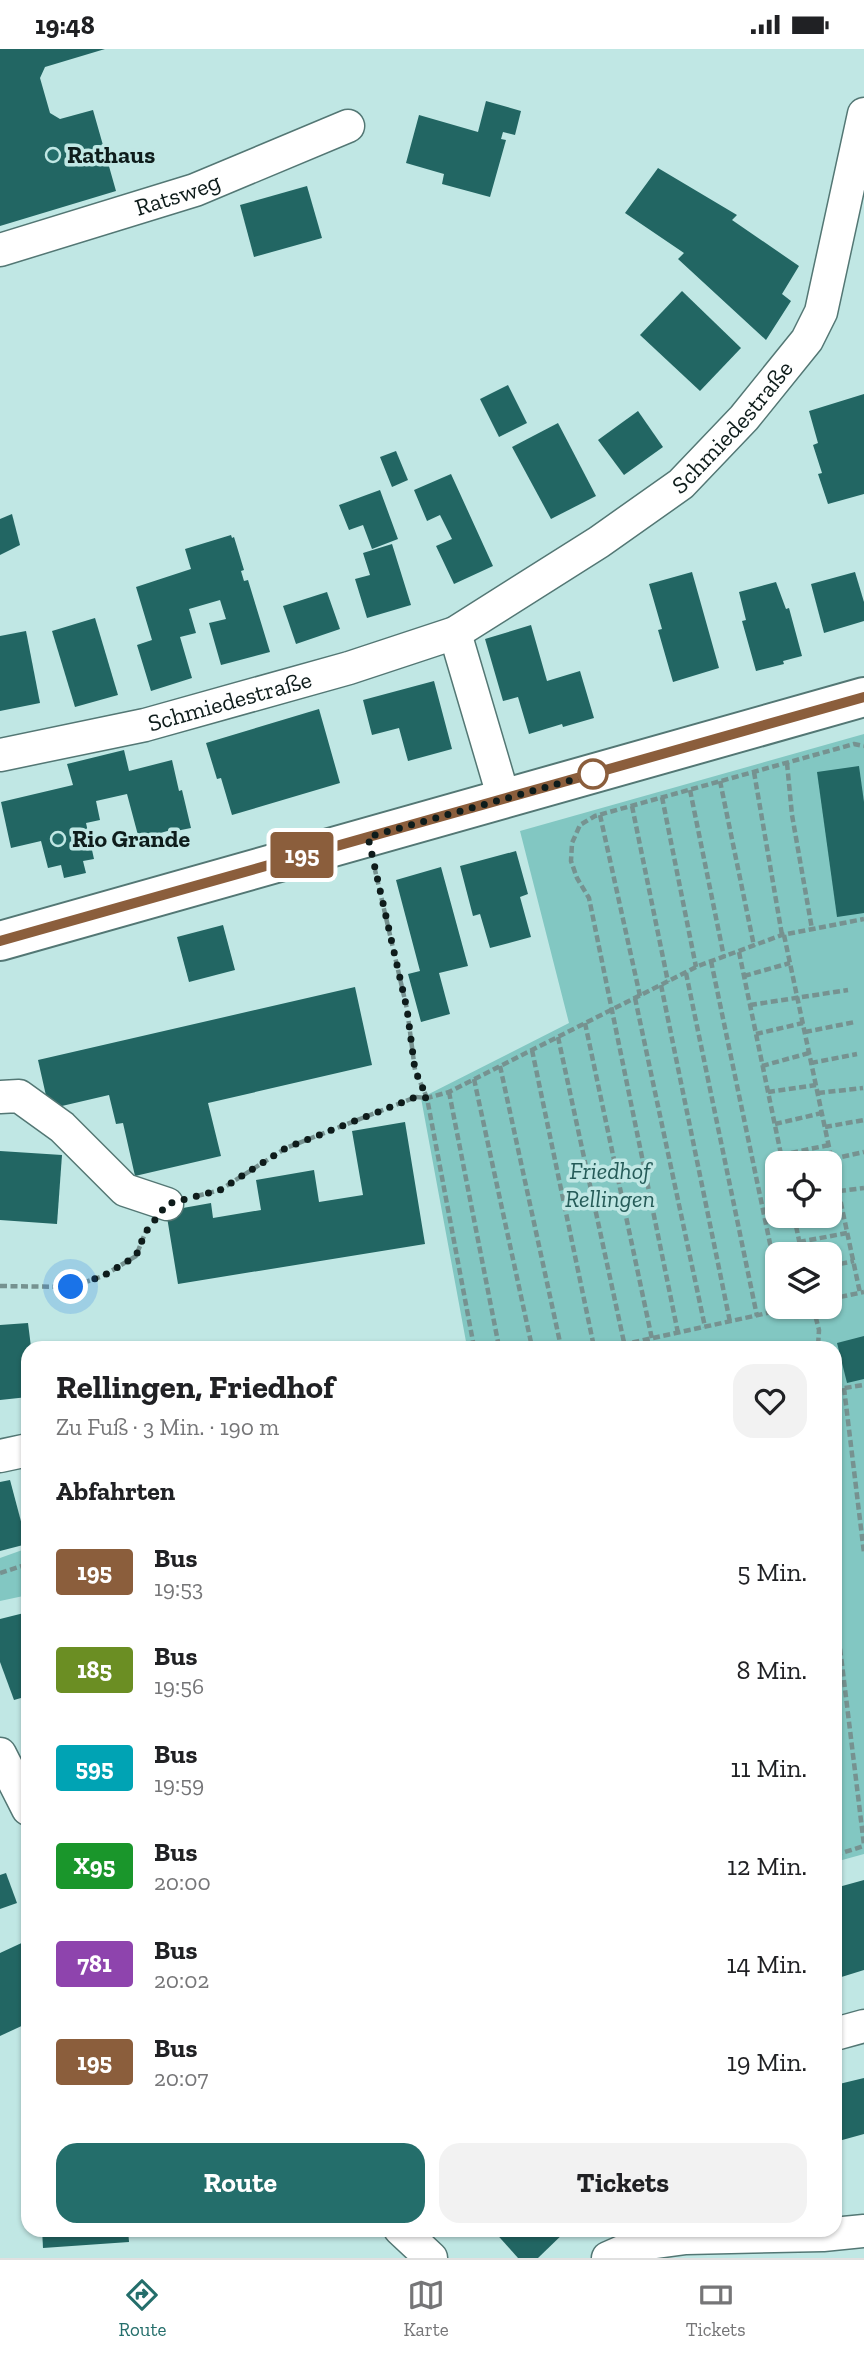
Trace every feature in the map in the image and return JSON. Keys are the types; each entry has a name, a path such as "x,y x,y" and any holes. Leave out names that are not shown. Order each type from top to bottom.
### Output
{"main road":[{"path":"0,941 864,698"}],"street":[{"name":"Schmiedestraße","path":"0,755 145,725 349,668 455,633 599,542 681,484 744,418 807,339 821,312 856,192 864,114"},
{"name":"Ratsweg","path":"0,250 195,190 348,126"},
{"path":"455,633 504,799"},
{"path":"0,1097 19,1096 62,1127 125,1190 167,1204"},
{"path":"0,1456 21,1452"},
{"path":"0,1754 21,1795"},
{"path":"842,2032 864,2026"},
{"path":"842,2232 864,2231"},
{"path":"409,2237 431,2258"},
{"path":"608,2258 640,2243 709,2237"}],"path":[{"path":"678,1333 589,898 571,861 572,843 580,825 600,815 854,744 864,746"},
{"path":"787,763 792,815 812,929"},
{"path":"754,772 783,935 830,1151"},
{"path":"720,781 754,946"},
{"path":"690,790 724,957"},
{"path":"662,797 696,967"},
{"path":"632,806 668,982"},
{"path":"600,815 705,1327"},
{"path":"368,837 407,1009 415,1070 427,1098 473,1341"},
{"path":"0,1286 71,1287 103,1276 136,1256 145,1233 167,1204 220,1190 286,1148 416,1097 427,1098 449,1092 711,961 783,935 864,919"},
{"path":"739,951 780,1151"},
{"path":"711,961 770,1242"},
{"path":"743,976 790,963"},
{"path":"686,972 757,1316"},
{"path":"661,985 730,1322"},
{"path":"750,1005 848,990"},
{"path":"805,1032 855,1022"},
{"path":"585,1023 652,1339"},
{"path":"756,1035 803,1023"},
{"path":"558,1037 623,1341"},
{"path":"531,1050 593,1341"},
{"path":"762,1066 809,1053"},
{"path":"811,1063 857,1054"},
{"path":"500,1066 560,1341"},
{"path":"474,1079 531,1341"},
{"path":"768,1092 816,1085"},
{"path":"818,1093 863,1088"},
{"path":"449,1092 498,1341"},
{"path":"775,1125 822,1113"},
{"path":"825,1127 864,1120"},
{"path":"802,1151 829,1146"},
{"path":"842,1156 864,1151"},
{"path":"842,1191 864,1188"},
{"path":"842,1205 862,1292 842,1296"},
{"path":"804,1242 848,1233"},
{"path":"842,1264 854,1261"},
{"path":"644,1341 765,1314"},
{"path":"816,1319 818,1341"},
{"path":"864,1385 844,1388 864,1553"},
{"path":"0,1573 21,1566"},
{"path":"842,1665 864,1846 842,1853"}],"green space":[{"name":"Friedhof Rellingen","path":"864,734 864,1854 842,1860 842,1341 466,1341 421,1098 569,1023 520,831"},
{"path":"21,1550 21,1596 0,1601 0,1558"}],"building":[{"name":"Rathaus","path":"0,49 105,49 45,67 40,78 50,113 60,119 93,110 116,191 0,226"},
{"path":"486,101 521,111 515,135 503,132 501,139 506,140 490,197 442,184 444,174 406,163 419,115 478,132"},
{"path":"658,168 737,215 732,220 799,266 782,294 791,301 766,340 678,259 684,253 625,213"},
{"path":"307,186 322,238 254,257 240,205"},
{"path":"682,291 741,348 700,391 640,335"},
{"path":"508,385 527,423 499,437 480,399"},
{"path":"864,394 864,494 828,504 818,474 822,473 813,445 818,443 809,411"},
{"path":"638,411 663,447 624,475 598,440"},
{"path":"558,423 596,496 551,519 512,447"},
{"path":"396,451 408,480 392,487 380,457"},
{"path":"451,474 493,566 454,584 436,546 452,539 440,515 427,521 414,490"},
{"path":"380,490 398,539 372,549 363,525 349,530 339,505"},
{"path":"12,514 20,545 0,555 0,519"},
{"path":"231,535 234,537 244,570 241,571 244,581 248,580 270,652 221,665 209,623 226,619 220,600 189,609 196,633 180,637 192,678 151,691 137,645 152,640 136,587 191,569 185,549"},
{"path":"392,544 411,605 367,618 355,579 370,575 363,553"},
{"path":"692,572 719,668 673,682 658,630 662,629 649,584"},
{"path":"855,572 864,602 864,621 824,633 811,584"},
{"path":"776,582 786,609 789,608 802,656 756,671 742,621 746,620 739,592"},
{"path":"327,592 340,629 296,644 283,606"},
{"path":"95,618 118,695 75,707 52,631"},
{"path":"531,625 547,681 580,671 594,718 529,734 518,697 503,701 485,639"},
{"path":"26,631 40,703 0,711 0,636"},
{"path":"434,681 452,749 408,761 399,728 372,735 363,700"},
{"path":"319,709 340,783 232,815 221,778 217,779 206,743"},
{"path":"124,750 129,771 172,760 191,828 171,830 139,839 127,794 96,801 100,820 86,823 94,859 83,861 86,873 64,878 61,865 48,868 41,841 11,848 1,802 73,785 67,764"},
{"path":"859,766 864,802 864,913 837,917 817,772"},
{"path":"516,851 528,894 520,897 531,937 490,948 480,914 473,916 460,866"},
{"path":"441,867 468,966 439,973 450,1014 421,1022 408,974 420,971 396,880"},
{"path":"223,925 235,970 189,982 177,937"},
{"path":"355,987 372,1065 208,1103 221,1156 135,1176 123,1123 116,1124 109,1095 49,1109 38,1060"},
{"path":"405,1122 425,1244 178,1284 166,1211 211,1203 213,1218 261,1210 256,1180 314,1170 319,1202 363,1195 352,1131"},
{"path":"0,1151 62,1155 57,1224 0,1220"},
{"path":"28,1323 30,1341 21,1341 21,1398 0,1400 0,1325"},
{"path":"864,1336 864,1379 847,1383 842,1363 842,1342"},
{"path":"10,1480 21,1521 21,1546 0,1551 0,1482"},
{"path":"21,1614 21,1698 14,1700 0,1662 0,1619"},
{"path":"6,1873 17,1903 0,1909 0,1875"},
{"path":"864,1880 864,1970 842,1977 842,1886"},
{"path":"21,1943 21,2026 0,2036 0,1953"},
{"path":"864,2078 864,2134 842,2140 842,2083"},
{"path":"42,2237 129,2237 129,2242 43,2248"},
{"path":"499,2237 560,2237 538,2258 518,2258"}],"bus line":[{"name":"195","path":"0,941 864,697"}],"place":[{"name":"Rathaus","path":"53,155"},
{"name":"Rio Grande","path":"58,839"}],"route":[{"path":"71,1287 103,1276 136,1256 145,1233 167,1204 220,1190 286,1148 416,1097 427,1098 415,1070 407,1009 368,837 593,774"}]}
